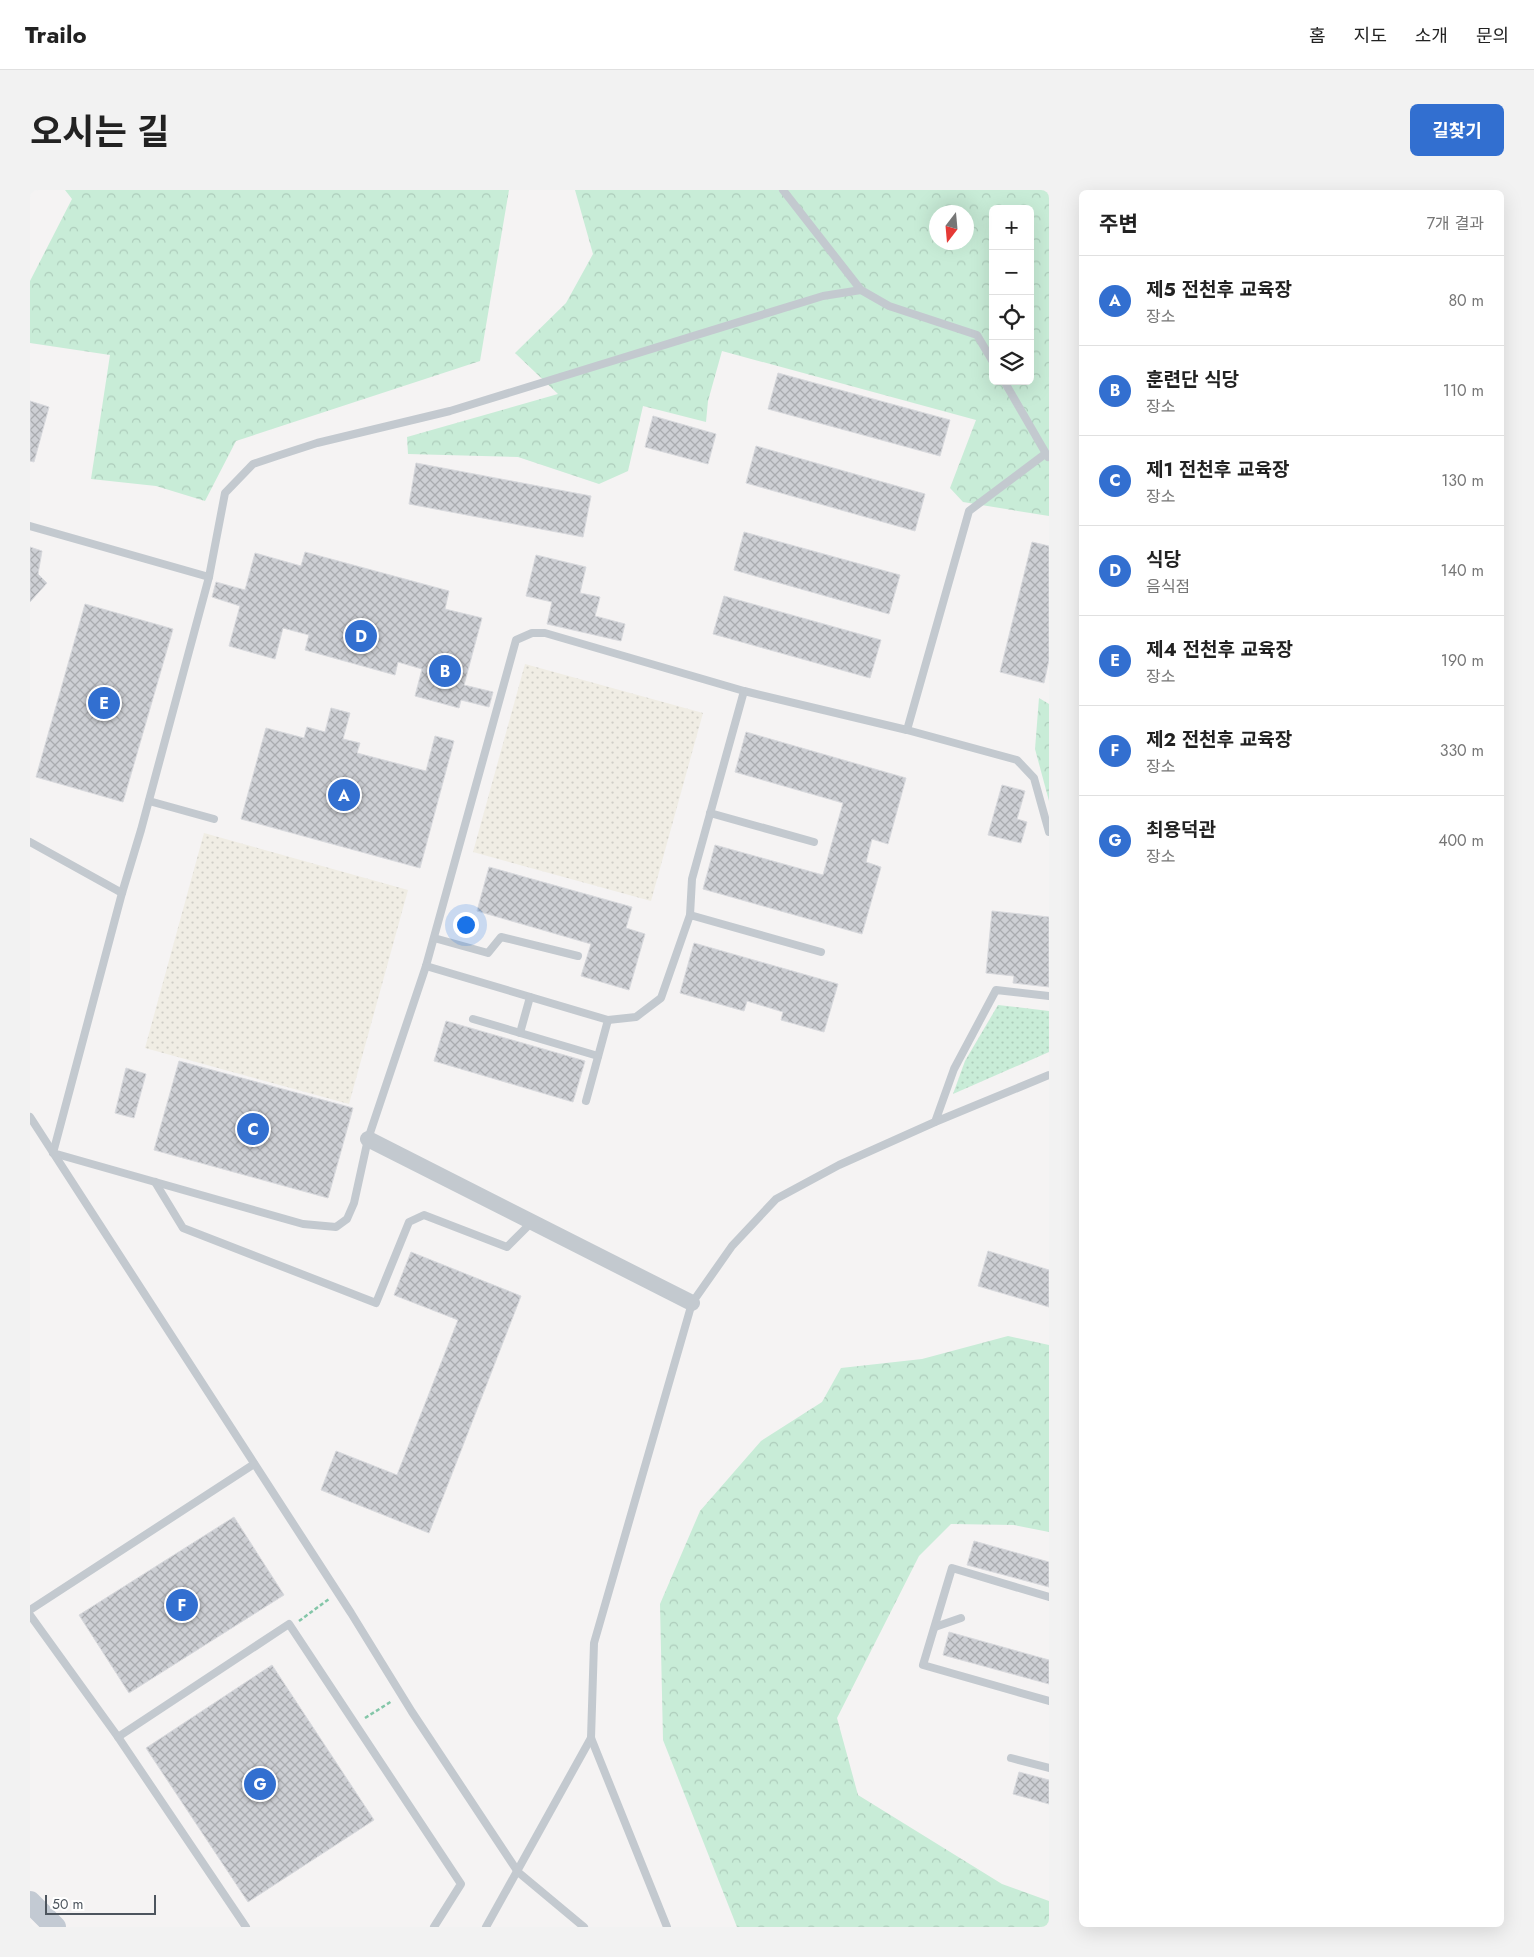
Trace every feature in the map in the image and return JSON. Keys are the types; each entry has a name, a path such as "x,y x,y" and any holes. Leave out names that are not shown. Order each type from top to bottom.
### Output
{"main road":[{"path":"30,1902 55,1927"}],"street":[{"path":"368,1139 692,1303"}],"lane":[{"path":"783,190 861,290 890,306 977,335 989,355"},
{"path":"53,1153 209,577 225,493 253,464 318,443 450,411 823,296 861,290"},
{"path":"907,730 969,511 1047,456 1006,385"},
{"path":"30,526 209,577"},
{"path":"53,1153 303,1224 336,1228 347,1219 354,1203 368,1139 426,966 516,640 532,633 545,633 744,691 907,730 1017,760 1034,778 1049,832"},
{"path":"426,966 608,1020 636,1018 661,998 690,914 692,880 744,691"},
{"path":"148,800 214,819"},
{"path":"710,813 814,842"},
{"path":"30,842 122,893"},
{"path":"690,914 821,952"},
{"path":"434,938 488,953 501,937 578,956"},
{"path":"935,1122 954,1069 996,990 1049,996"},
{"path":"520,1033 530,997"},
{"path":"474,1019 598,1056"},
{"path":"586,1101 608,1020"},
{"path":"667,1927 591,1738 594,1643 692,1303 732,1246 776,1199 839,1165 935,1122 1049,1075"},
{"path":"30,1117 518,1872 584,1927"},
{"path":"154,1182 183,1228 376,1303 409,1222 424,1215 507,1247 532,1222"},
{"path":"30,1610 254,1464"},
{"path":"1049,1597 952,1568 923,1665 1049,1702"},
{"path":"30,1615 118,1737 246,1927"},
{"path":"935,1626 961,1618"},
{"path":"118,1737 289,1624 462,1884 434,1927"},
{"path":"486,1927 591,1738"},
{"path":"1011,1758 1049,1768"}],"path":[{"path":"291,1627 336,1593"},
{"path":"356,1725 402,1694"}],"green space":[{"path":"65,190 509,190 480,361 236,441 205,501 156,486 91,479 110,355 30,343 30,281 72,199"},
{"path":"575,190 1049,190 1049,516 963,502 950,488 976,420 722,351 708,401 706,422 643,406 628,471 599,484 518,457 408,454 407,437 558,394 515,353 566,303 593,254"},
{"path":"1039,698 1049,704 1049,801 1035,749"},
{"path":"998,1005 1049,1011 1049,1052 953,1094 965,1061"},
{"path":"1008,1336 1049,1345 1049,1532 1014,1525 951,1524 919,1556 837,1718 858,1795 1002,1884 1049,1901 1049,1927 737,1927 663,1740 660,1604 700,1511 761,1441 822,1402 841,1368 922,1359"}],"sand":[{"path":"525,664 703,713 651,901 473,852"},
{"path":"204,833 408,890 349,1104 145,1048"}],"building":[{"path":"778,373 950,420 940,456 768,409"},
{"path":"30,401 49,407 34,462 30,461"},
{"path":"653,416 716,434 708,464 645,447"},
{"path":"756,446 925,494 915,531 746,483"},
{"path":"416,463 591,496 583,537 409,504"},
{"path":"744,532 900,575 889,614 734,570"},
{"path":"1032,542 1049,546 1049,660 1044,683 1000,672"},
{"path":"30,547 42,551 38,574 47,583 30,602"},
{"path":"305,552 449,591 445,609 482,618 464,685 493,692 489,707 461,700 459,708 415,696 422,669 398,662 395,675 305,650 309,635 283,628 275,659 229,646 240,606 212,597 216,582 245,590 255,553 301,566"},
{"path":"536,555 586,567 580,593 600,597 595,616 625,624 621,641 547,624 552,602 526,596"},
{"path":"724,596 881,640 870,678 713,634"},
{"path":"85,604 173,629 123,802 36,777"},
{"path":"331,708 350,713 343,739 360,743 357,753 426,771 435,736 454,741 420,868 241,819 266,728 304,738 307,727 325,732"},
{"path":"746,732 906,778 888,844 872,839 866,862 881,867 862,934 703,889 715,845 823,875 843,803 735,772"},
{"path":"1002,785 1025,791 1017,819 1027,822 1021,843 988,835"},
{"path":"489,867 632,907 626,928 645,934 629,990 581,976 591,944 477,911"},
{"path":"992,911 1049,917 1049,987 1013,983 1014,976 986,973"},
{"path":"694,943 838,984 824,1032 781,1020 783,1012 747,1001 744,1011 680,993"},
{"path":"446,1021 585,1061 573,1102 434,1061"},
{"path":"179,1061 353,1108 328,1198 154,1150"},
{"path":"126,1068 146,1074 134,1118 115,1113"},
{"path":"988,1251 1049,1270 1049,1307 978,1286"},
{"path":"411,1252 521,1296 429,1533 321,1490 336,1451 397,1475 458,1320 394,1295"},
{"path":"234,1517 284,1595 129,1693 79,1615"},
{"path":"974,1541 1049,1562 1049,1587 967,1565"},
{"path":"949,1632 1049,1660 1049,1684 943,1655"},
{"path":"272,1665 374,1820 248,1902 146,1748"},
{"path":"1019,1772 1049,1780 1049,1804 1013,1794"}],"place":[{"name":"식당","path":"361,636"},
{"name":"훈련단 식당","path":"445,671"},
{"name":"제4 전천후 교육장","path":"104,703"},
{"name":"제5 전천후 교육장","path":"344,795"},
{"name":"제1 전천후 교육장","path":"253,1129"},
{"name":"제2 전천후 교육장","path":"182,1605"},
{"name":"최용덕관","path":"260,1784"}]}
